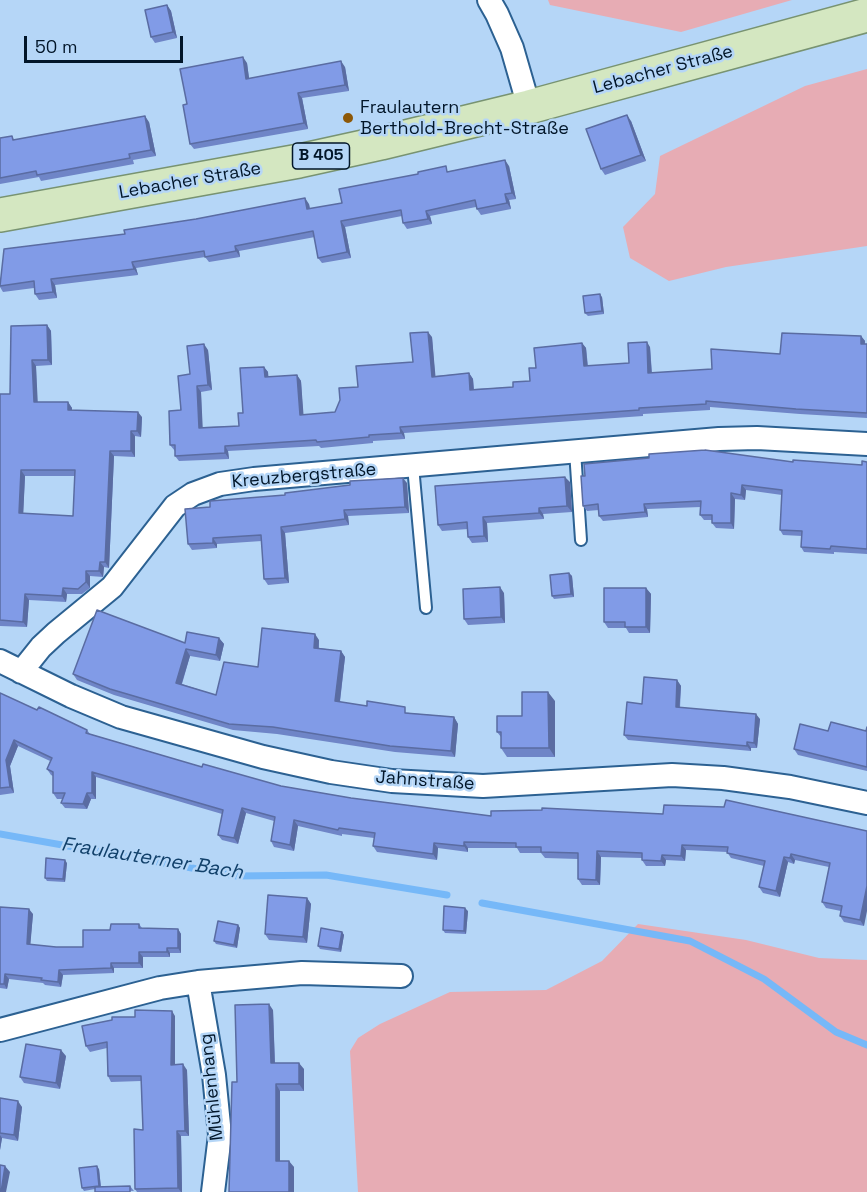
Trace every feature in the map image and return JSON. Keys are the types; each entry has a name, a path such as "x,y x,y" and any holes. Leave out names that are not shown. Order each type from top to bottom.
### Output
{"main road":[{"name":"Lebacher Straße","path":"0,215 299,161 529,107 867,15"}],"street":[{"path":"489,0 512,48 529,107"},
{"name":"Kreuzbergstraße","path":"21,672 41,647 112,587 175,506 193,494 220,484 254,479 719,438 867,444"},
{"name":"Jahnstraße","path":"0,661 71,696 121,717 251,754 331,772 392,781 483,786 672,775 723,777 790,787 867,803"},
{"path":"0,1030 160,988 198,982 302,973 401,976"},
{"name":"Mühlenhang","path":"198,982 214,1075 220,1135 213,1192"}],"lane":[{"path":"575,451 581,540"},
{"path":"413,466 426,608"}],"shaded area":[{"path":"548,0 792,0 681,32 550,5"},
{"path":"867,69 867,246 726,267 669,281 630,258 623,227 655,194 660,156 805,86"},
{"path":"638,924 746,940 819,958 867,960 867,1192 358,1192 350,1051 358,1038 380,1024 450,992 546,990 602,961"}],"building":[{"path":"167,5 173,32 151,37 145,10"},
{"path":"243,57 246,79 341,61 345,85 298,93 304,123 190,144 183,105 187,104 180,69"},
{"path":"627,115 641,155 601,169 586,129"},
{"path":"145,116 151,150 129,154 130,158 37,175 36,171 0,178 0,138 12,136 13,140"},
{"path":"505,160 512,193 505,194 507,203 477,209 475,200 426,211 428,219 403,223 401,210 341,221 347,252 318,258 313,231 235,246 236,251 205,257 204,251 132,262 134,269 51,279 53,292 35,294 34,281 0,286 4,249 125,234 124,230 305,198 307,209 342,203 339,189 418,174 418,172 446,166 447,172"},
{"path":"600,294 602,311 585,313 583,296"},
{"path":"47,325 48,360 32,360 34,402 68,402 68,410 138,412 137,431 131,431 131,451 110,451 105,562 100,562 99,571 86,571 86,582 78,589 63,588 62,596 25,594 23,622 0,620 0,394 10,394 11,326","holes":["21,470 75,470 73,516 19,513"]},
{"path":"428,332 432,377 469,373 470,390 513,387 513,382 530,381 529,368 536,368 534,348 582,343 584,366 629,363 628,343 647,342 648,373 712,369 711,349 780,354 782,333 861,336 861,344 867,344 867,413 706,401 706,404 639,408 639,410 400,427 401,433 317,442 316,440 225,446 225,453 175,456 175,445 170,445 169,411 181,410 178,376 190,374 187,346 204,344 208,385 197,386 199,428 239,426 238,413 243,413 240,368 264,367 265,377 297,375 300,415 335,412 340,400 339,388 358,387 356,366 413,362 410,333"},
{"path":"705,450 793,462 793,460 862,465 862,461 867,462 867,549 831,546 830,549 801,547 802,531 780,530 782,490 742,485 741,495 731,493 731,523 712,523 712,515 700,515 701,501 644,504 645,512 599,516 598,504 583,506 581,476 585,476 584,464 649,458 649,454"},
{"path":"565,477 567,506 539,508 539,513 483,517 484,536 468,537 467,522 438,525 435,486"},
{"path":"403,478 405,507 344,510 345,519 281,527 285,578 264,579 261,535 213,538 213,543 188,544 185,509 210,507 210,501 285,495 285,493 350,485 350,481"},
{"path":"569,573 571,594 552,596 550,575"},
{"path":"500,587 501,617 464,619 463,589"},
{"path":"604,588 646,588 646,627 625,627 625,622 604,622"},
{"path":"97,610 185,643 187,632 219,638 216,655 186,649 176,683 216,695 224,662 258,667 262,628 315,634 314,648 341,651 335,701 367,706 367,701 405,707 405,713 454,717 451,751 390,746 273,727 229,724 110,689 73,674"},
{"path":"644,677 677,680 676,707 756,714 754,743 747,742 747,746 624,735 627,702 642,704"},
{"path":"522,692 548,692 549,748 501,748 501,732 497,732 497,716 522,716"},
{"path":"0,693 37,710 39,707 87,730 86,733 202,767 203,764 281,786 351,798 491,816 491,811 542,810 542,808 663,814 664,805 724,807 726,800 867,831 867,886 860,920 840,916 842,906 822,902 830,863 791,854 790,858 784,857 776,891 759,887 765,861 727,853 728,847 682,845 681,856 662,855 661,861 642,860 642,853 597,851 596,880 578,879 578,853 541,852 541,847 516,847 516,843 464,842 464,846 434,843 433,854 373,846 375,833 339,828 338,830 294,820 290,845 271,841 275,817 242,808 234,838 218,835 223,810 92,772 92,793 87,793 83,804 61,803 65,793 53,793 53,772 47,769 52,758 14,740 6,760 10,787 0,788"},
{"path":"831,722 866,731 867,727 867,767 794,749 800,724 828,731"},
{"path":"46,858 65,860 63,879 45,878"},
{"path":"268,895 307,898 303,937 265,934"},
{"path":"444,906 465,908 464,931 443,930"},
{"path":"0,907 29,909 27,944 83,947 83,930 110,930 111,924 139,924 139,928 178,929 178,948 167,948 167,952 139,952 139,963 111,963 111,968 59,970 58,982 5,974 4,984 0,984"},
{"path":"218,921 238,925 234,945 214,941"},
{"path":"321,928 342,932 339,949 318,946"},
{"path":"269,1004 271,1063 299,1063 299,1084 276,1084 276,1161 289,1161 289,1192 229,1192 232,1082 237,1082 235,1005"},
{"path":"135,1010 172,1011 171,1065 183,1064 185,1131 177,1131 178,1188 135,1189 134,1129 143,1130 141,1076 108,1076 107,1042 86,1046 82,1026 112,1020 112,1017 135,1017"},
{"path":"26,1044 61,1050 56,1083 20,1077"},
{"path":"0,1098 18,1101 14,1135 0,1133"},
{"path":"0,1165 5,1166 1,1192 0,1192"},
{"path":"97,1166 99,1186 82,1188 79,1168"},
{"path":"130,1186 130,1192 95,1192 95,1187"}],"waterway":[{"name":"Fraulauterner Bach","path":"0,834 237,876 326,875 447,895"},
{"name":"Fraulauterner Bach","path":"482,903 690,941 764,979 836,1032 867,1045"}],"place":[{"name":"Fraulautern Berthold-Brecht-Straße","path":"348,118"}]}
